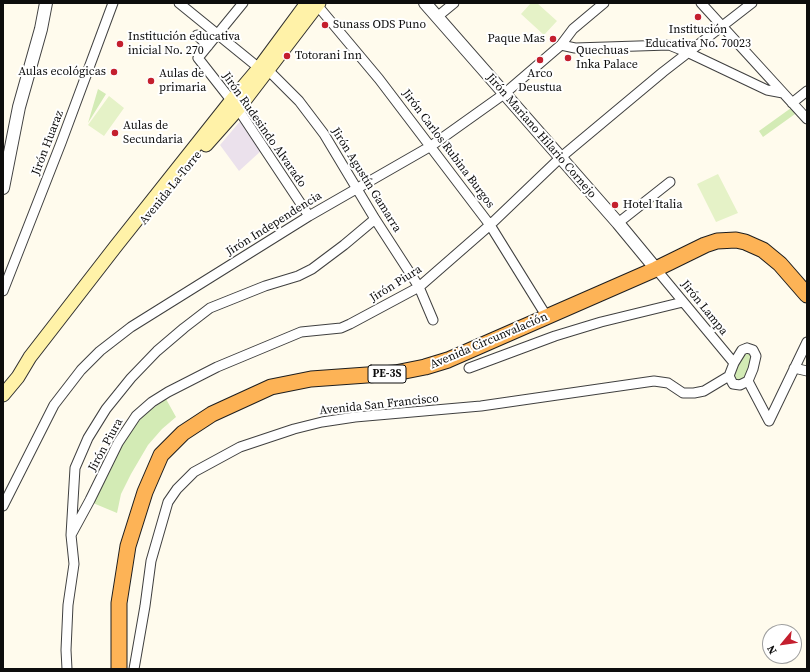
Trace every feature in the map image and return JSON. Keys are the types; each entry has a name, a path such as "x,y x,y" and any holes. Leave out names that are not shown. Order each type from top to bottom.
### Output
{"highway":[{"name":"Avenida Circunvalación","path":"118,669 119,603 128,546 144,492 161,455 183,433 212,414 271,387 311,379 395,373 425,367 448,360 717,241 736,240 755,246 771,255 807,295"}],"main road":[{"name":"Avenida La Torre","path":"3,394 22,371 34,362 121,248 208,142 263,68 315,4"}],"street":[{"path":"3,188 19,107 39,36 46,3"},
{"name":"Jirón Huaraz","path":"3,291 61,143 113,3"},
{"name":"Jirón Agustín Gamarra","path":"179,3 217,35 263,68 299,101 316,122 375,220 418,287 433,320"},
{"path":"197,35 208,46 243,3"},
{"name":"Jirón Mariano Hilario Cornejo","path":"425,3 618,223 656,269"},
{"path":"437,17 454,3"},
{"name":"Jirón Independencia","path":"3,506 54,405 81,370 100,351 131,327 154,312 309,216 431,146 504,94 561,45 572,29 604,3"},
{"path":"701,3 807,119"},
{"name":"Jirón Piura","path":"71,535 125,432 136,416 152,402 211,370 301,332 341,328 418,287 490,225 560,158 752,3"},
{"name":"Jirón Carlos Rubina Burgos","path":"315,4 379,79 490,225 547,317"},
{"path":"561,45 575,48 669,45 767,90 784,93"},
{"name":"Jirón Rudesindo Alvarado","path":"208,46 198,58 235,105 309,216"},
{"path":"792,103 807,91"},
{"path":"618,223 670,182"},
{"path":"67,669 66,650 68,605 74,564 71,535 75,468 92,430 106,409 141,367 178,333 210,308 279,281 298,276 312,269 375,220"},
{"name":"Jirón Lampa","path":"656,269 734,363"},
{"path":"469,368 555,336 601,322 683,302"},
{"path":"748,381 770,421 807,342"},
{"path":"747,348 753,350 756,356 748,381 740,385 733,384 729,376 734,363 742,350 747,348"},
{"path":"794,368 807,371"},
{"name":"Avenida San Francisco","path":"134,669 151,561 168,502 177,489 194,472 240,447 294,429 322,422 348,418 481,406 654,380 668,383 683,393 694,393 704,391 729,376"}],"shaded area":[{"path":"242,119 262,150 239,171 220,145"}],"green space":[{"path":"531,3 537,3 557,21 544,35 521,14"},
{"path":"98,89 106,94 88,123"},
{"path":"109,96 124,108 104,136 88,125"},
{"path":"791,108 795,114 763,137 759,131"},
{"path":"718,174 738,213 716,222 697,184"},
{"path":"742,351 753,351 748,380 733,383 734,364"},
{"path":"166,399 176,417 162,429 148,445 121,494 117,513 93,503 117,453 134,427 145,414"}],"place":[{"name":"Institución Educativa No. 70023","path":"698,17"},
{"name":"Sunass ODS Puno","path":"325,25"},
{"name":"Paque Mas","path":"553,39"},
{"name":"Institución educativa inicial No. 270","path":"120,44"},
{"name":"Totorani Inn","path":"287,56"},
{"name":"Quechuas Inka Palace","path":"568,58"},
{"name":"Arco Deustua","path":"540,60"},
{"name":"Aulas ecológicas","path":"114,72"},
{"name":"Aulas de primaria","path":"151,81"},
{"name":"Aulas de Secundaria","path":"115,133"},
{"name":"Hotel Italia","path":"615,205"}]}
